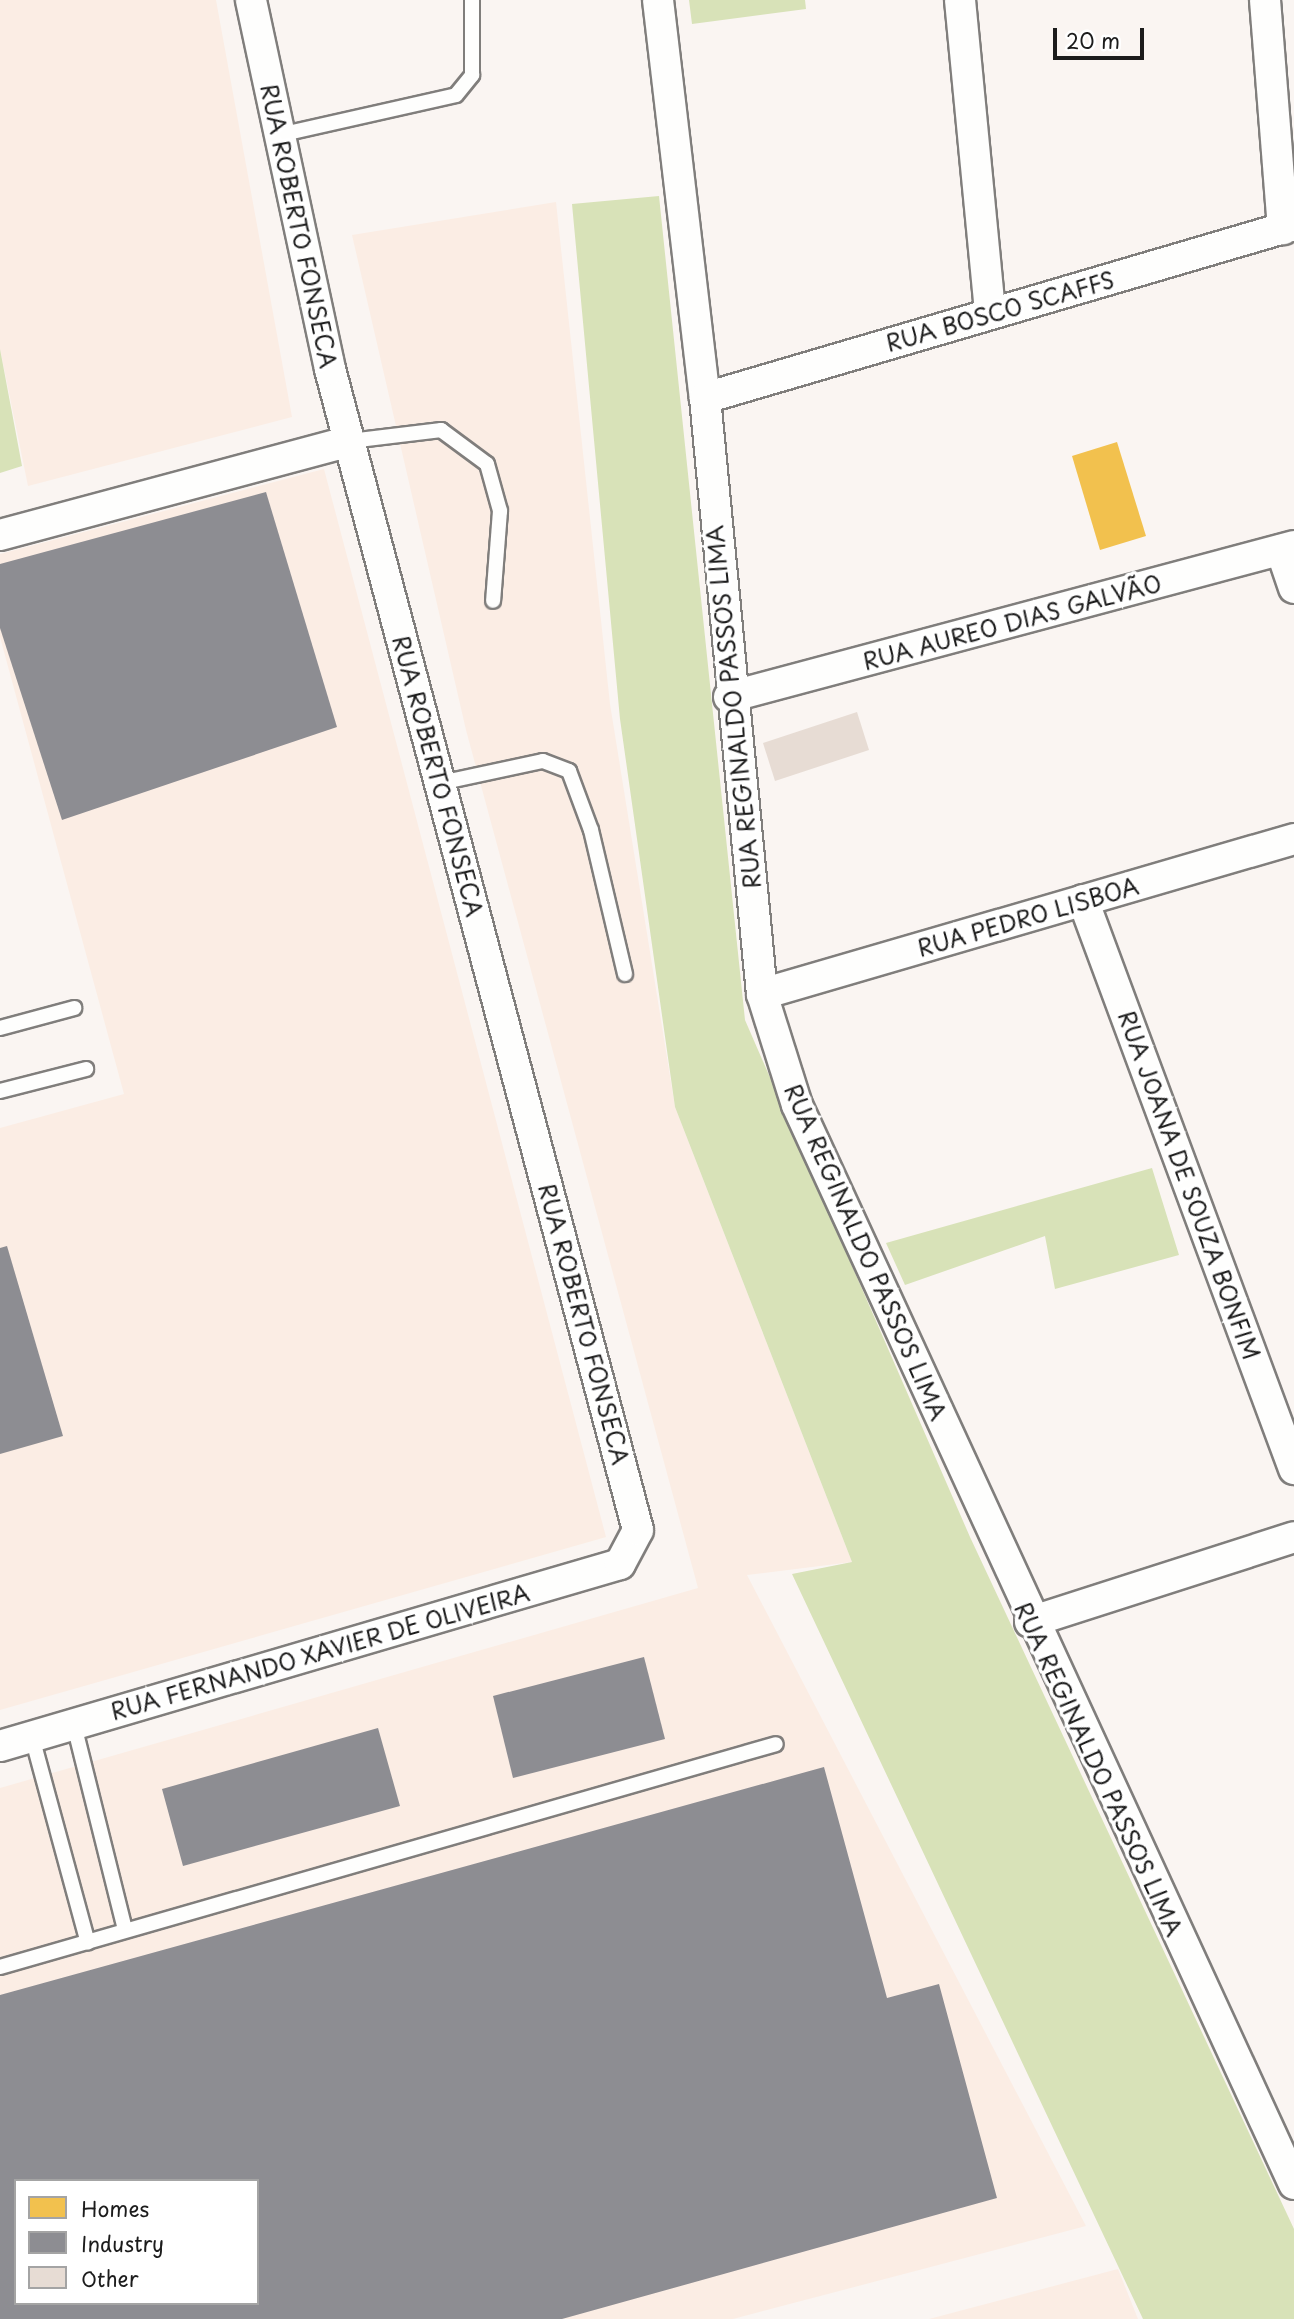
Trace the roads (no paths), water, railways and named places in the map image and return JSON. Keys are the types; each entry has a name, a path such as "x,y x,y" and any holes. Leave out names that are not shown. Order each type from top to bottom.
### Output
{"street":[{"name":"RUA ROBERTO FONSECA","path":"251,0 279,135 350,441 638,1530 634,1548"},
{"name":"RUA REGINALDO PASSOS LIMA","path":"658,0 705,398 729,697 762,994 797,1105 1030,1622 1294,2184"},
{"path":"960,0 990,313"},
{"path":"1265,0 1289,227"},
{"name":"RUA BOSCO SCAFFS","path":"705,398 1289,227"},
{"path":"0,535 350,441"},
{"path":"1287,548 1294,588"},
{"name":"RUA AUREO DIAS GALVÃO","path":"729,697 1287,548"},
{"name":"RUA PEDRO LISBOA","path":"762,994 1294,839"},
{"name":"RUA JOANA DE SOUZA BONFIM","path":"1083,900 1294,1469"},
{"path":"1030,1622 1294,1536"},
{"name":"RUA FERNANDO XAVIER DE OLIVEIRA","path":"0,1746 620,1564 634,1548"}],"lane":[{"path":"279,135 456,95 472,75 472,0"},
{"path":"350,441 441,430 487,464 500,511 493,601"},
{"path":"440,783 543,761 569,771 591,830 625,974"},
{"path":"0,1028 74,1008"},
{"path":"0,1091 86,1069"},
{"path":"74,1725 125,1929"},
{"path":"32,1737 88,1943"},
{"path":"0,1966 776,1744"}]}
